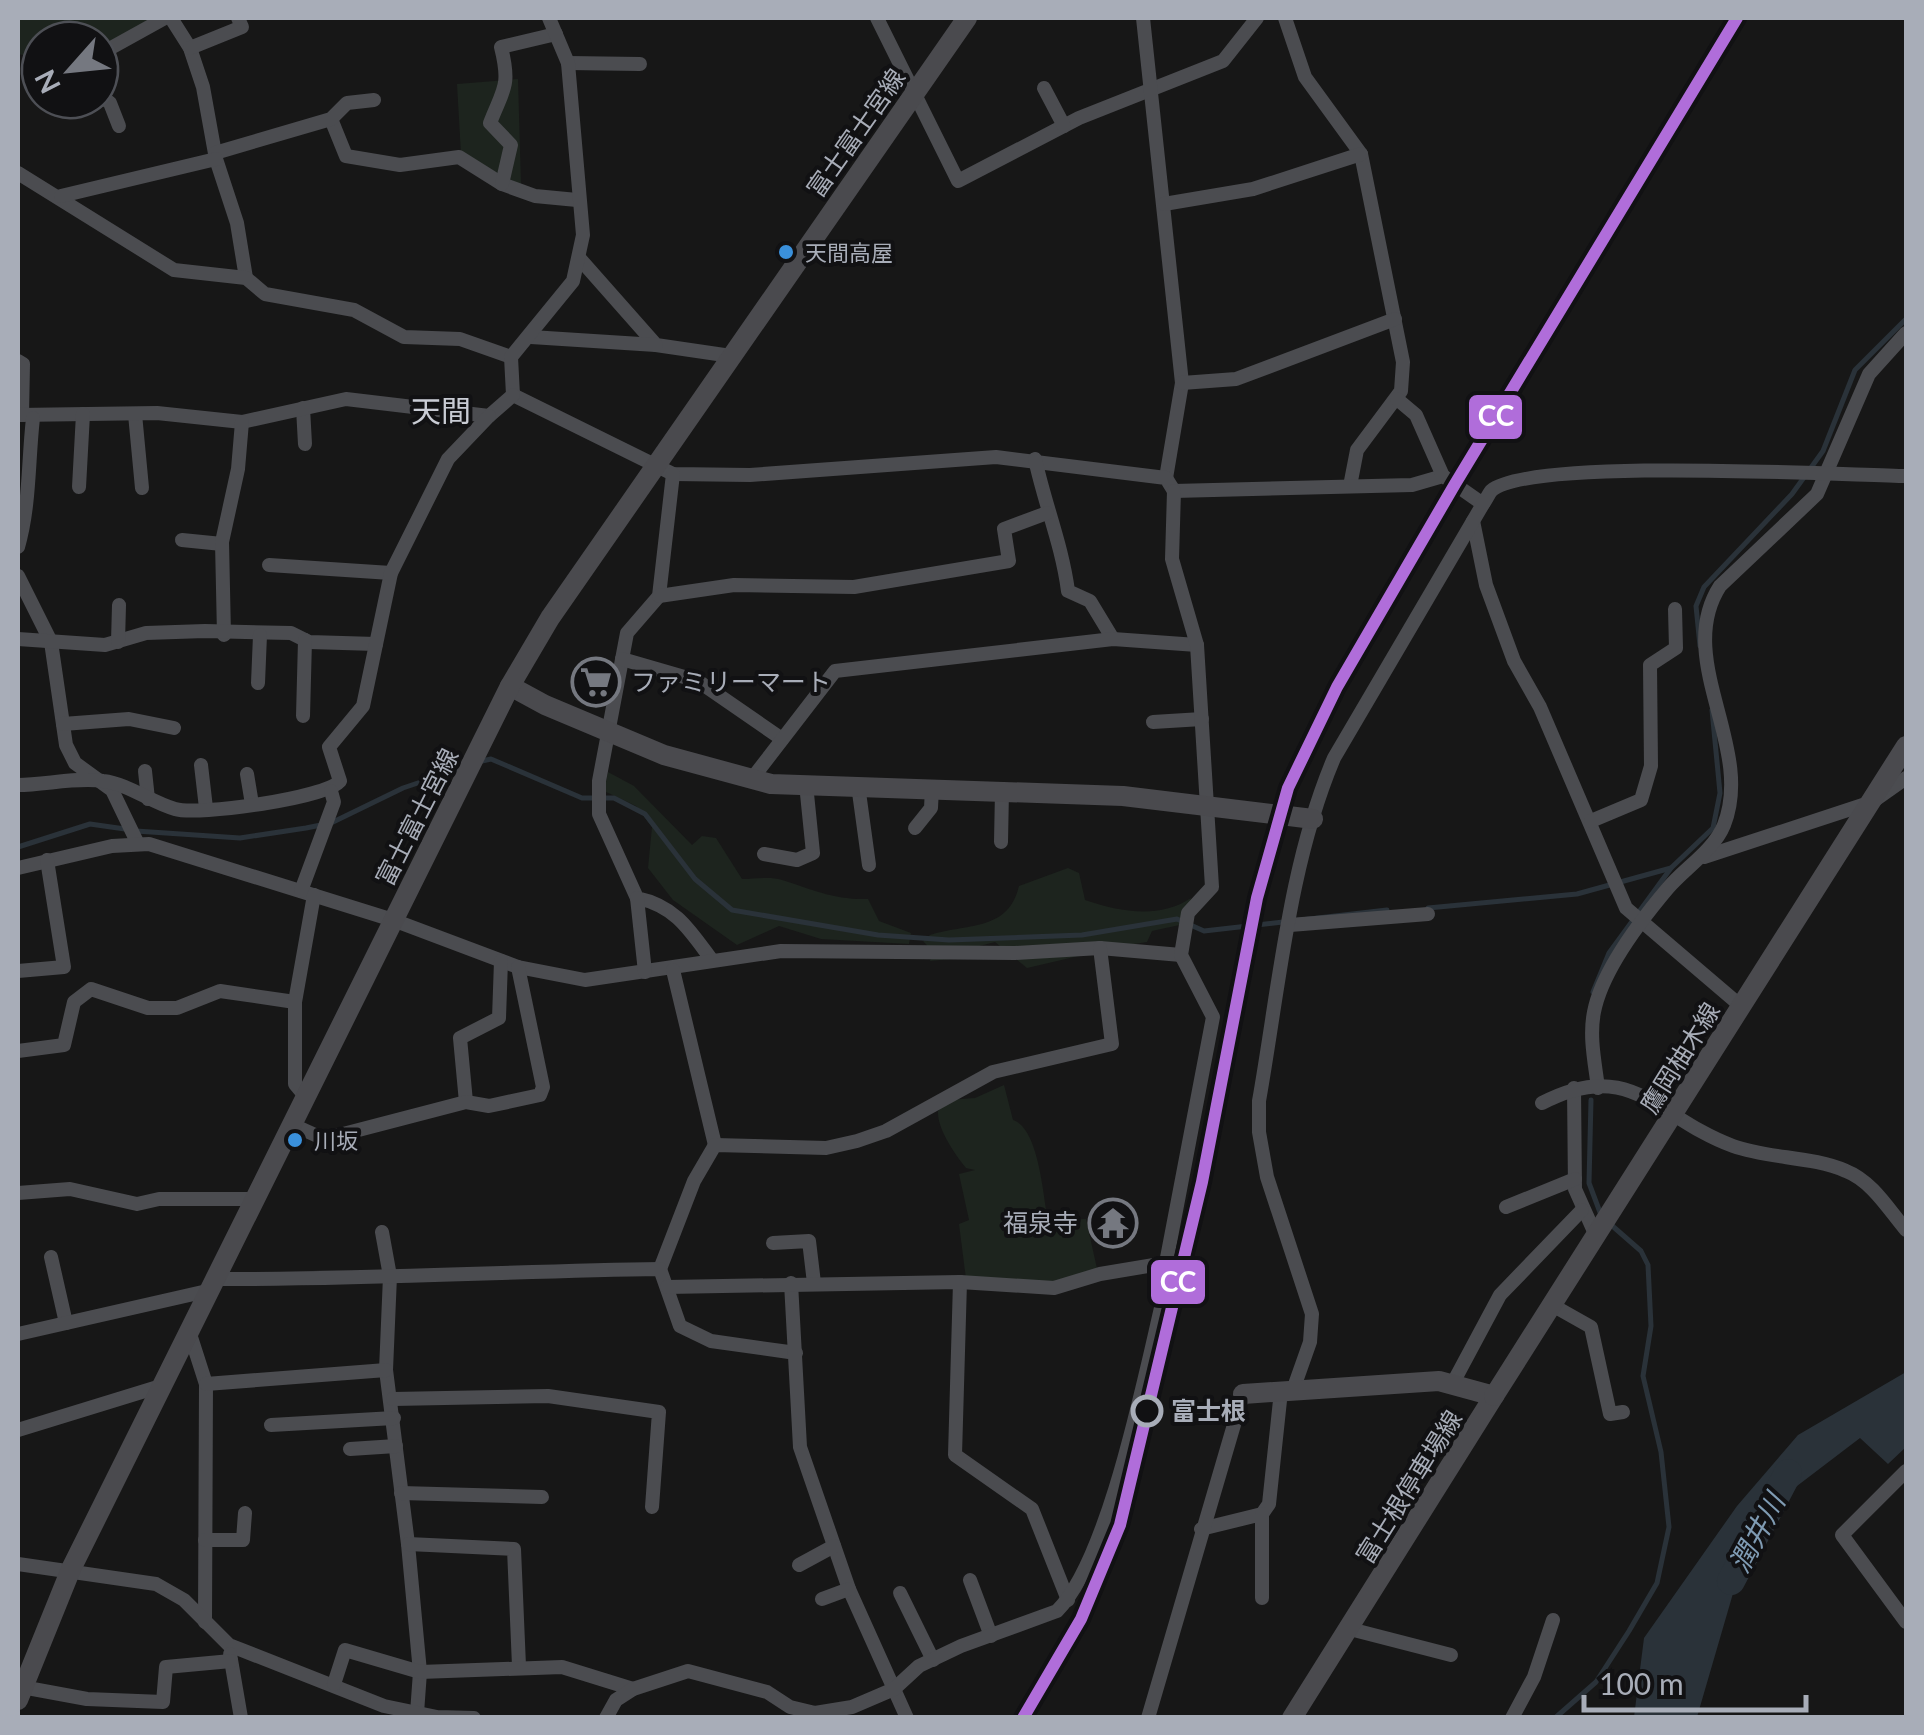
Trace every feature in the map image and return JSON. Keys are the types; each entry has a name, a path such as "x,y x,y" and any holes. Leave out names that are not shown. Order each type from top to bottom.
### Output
{"main road":[{"name":"富士富士宮線","path":"20,1693 71,1569 510,686 550,618 664,470 730,356 967,18"},
{"path":"510,686 545,706 695,766 751,780 1124,796 1314,819"},
{"name":"鷹岡柚木線","path":"1494,1396 1906,746"},
{"name":"富士根停車場線","path":"1242,1394 1454,1381 1494,1396 1292,1718"}],"street":[{"path":"120,43 168,18 190,48 216,156 237,222 246,278"},
{"path":"190,48 242,27 238,18"},
{"path":"511,357 532,337 573,280 583,235 568,63 549,18"},
{"path":"877,18 958,181 1064,126 1223,61 1257,18"},
{"path":"606,1718 616,1700 633,1689 688,1672 767,1692 790,1707 815,1714 852,1706 894,1688 933,1660 1057,1611 1068,1600 1093,1548 1120,1470 1165,1291 1166,1263 1213,1016 1181,955 1188,912 1212,887 1198,645 1172,559 1170,484 1182,383 1143,18"},
{"path":"1285,18 1305,78 1361,154 1403,362 1397,399 1356,450 1350,486"},
{"path":"502,184 511,144 490,123 503,101 506,68 501,47 556,34"},
{"path":"568,63 640,64"},
{"path":"1044,88 1064,126"},
{"path":"60,196 216,156 331,120 347,103 374,100"},
{"path":"116,120 118,126"},
{"path":"331,120 346,156 400,165 458,157 502,184 535,196 577,200"},
{"path":"1164,204 1253,188 1361,154"},
{"path":"18,173 174,270 246,278 266,294 354,310 404,338 460,339 511,357"},
{"path":"580,258 656,344"},
{"path":"1182,383 1236,379 1394,319"},
{"path":"1598,1088 1592,1044 1594,1008 1608,976 1643,923 1724,824 1728,802 1725,747 1704,618 1710,603 1720,586 1791,523 1825,474 1870,374 1906,333"},
{"path":"532,337 656,344 730,356"},
{"path":"511,357 514,396"},
{"path":"18,362 23,364 29,507 18,547"},
{"path":"514,396 664,470 750,475 959,458 1035,460 1170,484 1412,485 1443,476"},
{"path":"18,785 100,780 124,786 179,811 252,804 331,790 340,781 329,747 364,706 392,573 448,460 489,416 514,396"},
{"path":"24,416 136,414 242,422 346,399 489,416"},
{"path":"1397,399 1416,415 1443,476 1483,504"},
{"path":"304,408 305,444"},
{"path":"80,487 83,414"},
{"path":"136,414 142,488"},
{"path":"224,634 222,544 238,469 242,422"},
{"path":"1035,460 1047,513 1063,550 1068,591 1090,600 1113,639"},
{"path":"645,972 637,898 599,814 599,780 628,633 660,596 664,470"},
{"path":"1262,1598 1262,1514 1269,1504 1287,1391 1310,1342 1312,1314 1267,1178 1258,1132 1259,1101 1295,898 1334,758 1492,490 1519,481 1596,470 1906,476"},
{"path":"660,596 734,585 854,587 1009,561 1004,530 1047,513"},
{"path":"1473,521 1486,585 1514,661 1540,707 1626,908 1742,1008"},
{"path":"182,540 222,544"},
{"path":"270,565 392,573"},
{"path":"18,576 51,642 66,745 75,763 100,780 116,798 137,839"},
{"path":"118,642 119,606"},
{"path":"1590,821 1641,800 1651,766 1650,665 1676,648 1675,609"},
{"path":"18,639 118,642 167,632 291,633 305,640 376,644"},
{"path":"258,683 260,635"},
{"path":"751,780 835,671 1113,639 1198,645"},
{"path":"303,716 305,640"},
{"path":"622,659 698,681 782,739"},
{"path":"64,724 128,719 174,728"},
{"path":"1153,722 1202,719"},
{"path":"201,765 206,808"},
{"path":"145,771 148,799"},
{"path":"247,774 252,804"},
{"path":"1693,862 1735,844 1872,802 1906,778"},
{"path":"764,854 797,860 813,853 806,784"},
{"path":"858,784 868,865"},
{"path":"915,828 931,808 932,788"},
{"path":"305,1096 295,1084 295,1002 308,893 320,836 334,802 331,790"},
{"path":"1001,842 1002,791"},
{"path":"18,868 137,839 393,920 518,967 585,980 673,970 711,959 780,951 1014,953 1100,948 1181,955"},
{"path":"18,970 64,967 47,860"},
{"path":"637,898 660,902 678,914 711,959"},
{"path":"1290,925 1428,914"},
{"path":"715,1145 826,1148 856,1141 886,1131 993,1072 1112,1044 1100,948"},
{"path":"466,1102 460,1038 498,1018 501,961"},
{"path":"292,1124 324,1139 466,1102 489,1106 540,1095 543,1087 518,967"},
{"path":"673,970 715,1145 694,1181 660,1268 680,1326 711,1341 796,1354"},
{"path":"18,1051 64,1045 74,1002 91,990 148,1008 177,1008 220,991 295,1002"},
{"path":"1574,1088 1575,1179 1582,1210 1601,1229"},
{"path":"1542,1103 1574,1088 1638,1090 1675,1116 1732,1146 1846,1170 1867,1184 1906,1230"},
{"path":"1506,1207 1575,1179"},
{"path":"18,1192 70,1189 136,1204 160,1199 254,1199"},
{"path":"1454,1381 1500,1295 1582,1210"},
{"path":"382,1232 390,1276 386,1370 393,1400 420,1672 417,1713"},
{"path":"773,1243 809,1241 814,1283"},
{"path":"51,1258 66,1323"},
{"path":"667,1287 960,1282 1054,1288 1100,1274 1166,1263"},
{"path":"18,1334 210,1285 660,1268"},
{"path":"960,1282 955,1455 1032,1510 1068,1600"},
{"path":"791,1283 800,1447 849,1588 907,1718"},
{"path":"1552,1305 1591,1327 1610,1414 1623,1412"},
{"path":"188,1330 206,1384 206,1622"},
{"path":"206,1384 386,1370"},
{"path":"18,1430 161,1386"},
{"path":"1148,1718 1242,1394"},
{"path":"393,1400 548,1396 659,1412 652,1507"},
{"path":"271,1425 394,1418"},
{"path":"350,1449 396,1446"},
{"path":"1906,1470 1842,1534 1906,1622"},
{"path":"402,1494 542,1496"},
{"path":"206,1540 242,1540 245,1513"},
{"path":"1201,1528 1262,1514"},
{"path":"408,1544 514,1549 519,1666"},
{"path":"799,1565 834,1546"},
{"path":"18,1564 156,1584 184,1600 228,1645 384,1706 474,1718"},
{"path":"970,1580 991,1636"},
{"path":"822,1600 849,1588"},
{"path":"900,1593 933,1660"},
{"path":"1512,1718 1534,1677 1554,1620"},
{"path":"1350,1629 1450,1655"},
{"path":"228,1645 242,1718"},
{"path":"334,1684 345,1650 420,1672 562,1667 633,1689"},
{"path":"20,1693 163,1702 166,1667 231,1661"}],"shaded area":[{"path":"18,18 157,18 120,41 120,20 20,20 18,54"},
{"path":"518,79 521,185 461,154 457,84"},
{"path":"608,772 634,786 692,845 702,836 716,838 742,879 778,879 834,896 868,899 879,921 911,933 909,944 821,939 779,926 737,945 673,900 648,868 652,827 636,806 604,791"},
{"path":"1068,868 1079,873 1085,900 1112,908 1153,911 1191,898 1184,924 1152,931 1147,942 1027,968 995,942 956,952 951,959 930,961 933,952 923,941 930,935 996,919 1014,901 1019,886"},
{"path":"1004,1085 1013,1120 1022,1126 1034,1149 1048,1221 1086,1219 1098,1273 1054,1282 966,1279 959,1224 969,1220 959,1174 975,1170 966,1168 952,1149 940,1126 938,1111 948,1100 975,1098"},
{"path":"1906,1372 1906,1447 1888,1464 1860,1438 1755,1518 1697,1717 1634,1717 1644,1638 1737,1506 1798,1435"}],"waterway":[{"path":"1700,646 1696,606 1704,587 1792,494 1823,451 1855,370 1906,319"},
{"path":"1593,992 1609,953 1671,868 1713,828 1720,793 1712,710"},
{"path":"482,761 491,759 582,798 614,798 645,814 695,879 732,910 878,935 949,940 1082,935 1177,919 1204,931 1387,910"},
{"path":"136,831 240,838 306,828 331,823 403,788 462,768"},
{"path":"18,847 90,824 125,829"},
{"path":"1428,908 1577,894 1671,868"},
{"path":"1591,1100 1589,1183 1601,1215"},
{"path":"1555,1718 1596,1682 1629,1631 1657,1583 1669,1527 1661,1452 1643,1376 1651,1326 1648,1265 1641,1251 1609,1223"},
{"name":"潤井川","path":"1731,1581 1788,1473"}],"transit line":[{"name":"CC","path":"1023,1718 1081,1619 1120,1525 1202,1182 1257,898 1288,788 1337,687 1455,484 1737,18"}],"place":[{"name":"天間高屋","path":"786,252"},
{"name":"ファミリーマート","path":"596,682"},
{"name":"川坂","path":"295,1140"},
{"name":"福泉寺","path":"1113,1223"},
{"name":"富士根","path":"1147,1411"}],"district":[{"name":"天間","path":"441,412"}]}
